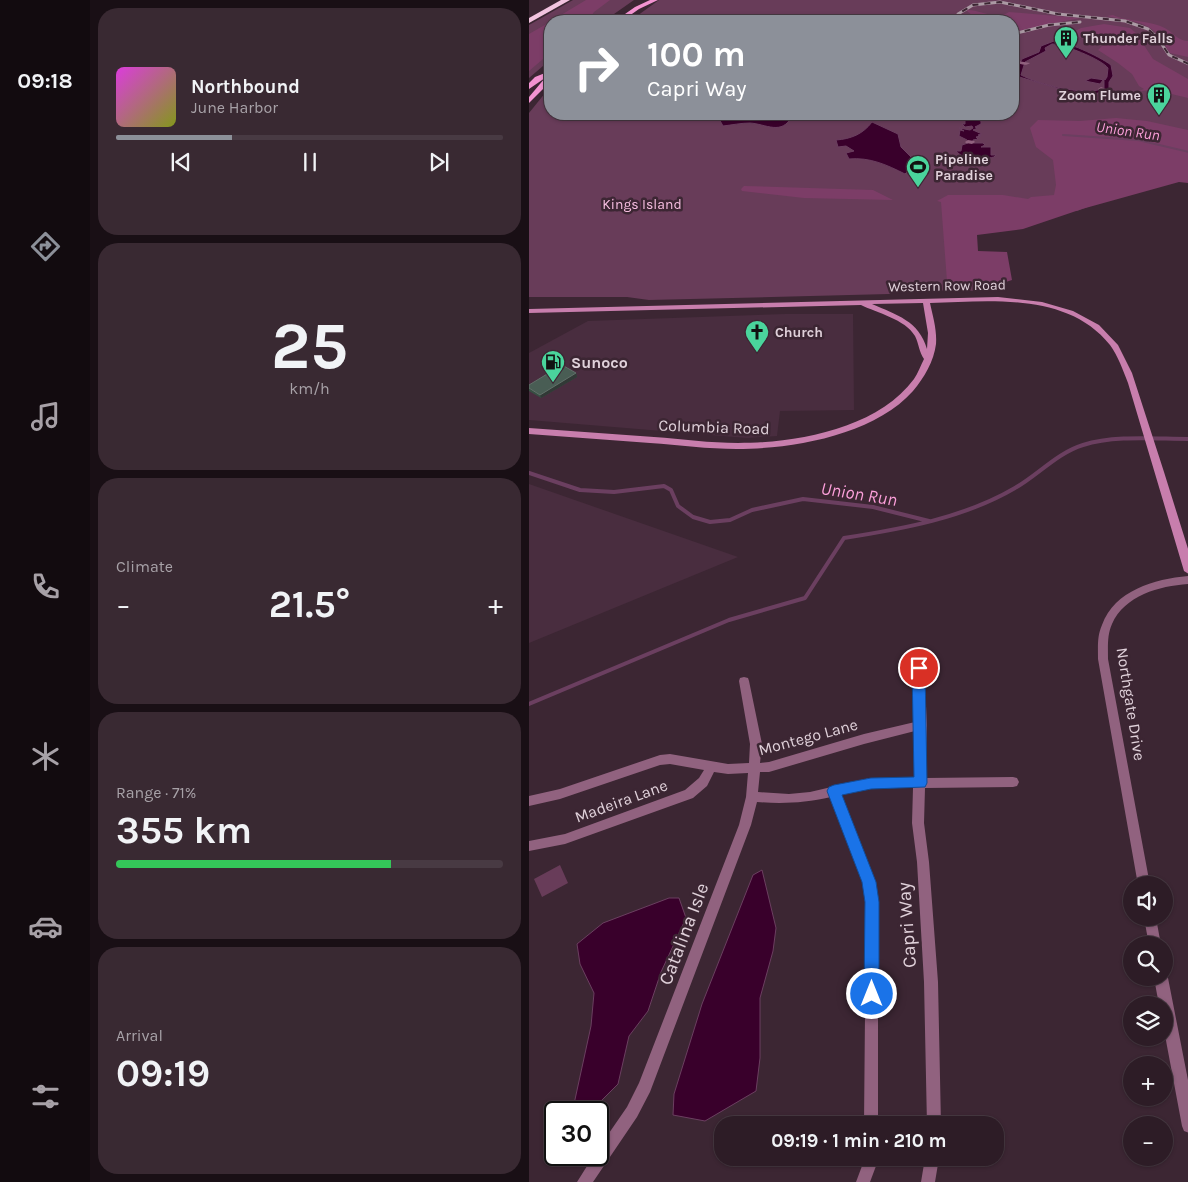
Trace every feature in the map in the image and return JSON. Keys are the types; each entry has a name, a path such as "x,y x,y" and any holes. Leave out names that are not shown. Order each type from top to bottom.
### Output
{"highway":[{"path":"529,14 553,0"},
{"path":"529,21 566,0"}],"main road":[{"path":"637,8 643,0"},
{"path":"627,15 655,0"},
{"path":"529,87 544,76"},
{"path":"529,101 544,84"}],"street":[{"path":"1101,89 1109,92"},
{"name":"Western Row Road","path":"529,311 1016,299 1063,310 1077,316 1101,331 1117,349 1137,401 1188,571"},
{"name":"Columbia Road","path":"529,431 737,446 796,442 825,436 856,426 874,417 910,389 922,372 928,359 932,341 926,300"},
{"path":"861,302 900,318 921,338 923,352 928,359"},
{"name":"Northgate Drive","path":"1143,876 1103,658 1103,637 1110,619 1124,602 1137,591 1156,584 1188,580"},
{"name":"Capri Way","path":"919,668 921,783 918,823 927,914 934,1116"},
{"name":"Catalina Isle","path":"584,1182 632,1112 645,1087 745,825 752,797 756,744 745,681"},
{"name":"Montego Lane","path":"529,802 560,794 660,760 670,759 711,767 754,769 769,767 864,739 921,725"},
{"name":"Madeira Lane","path":"529,846 565,839 689,794 703,782 711,767"},
{"path":"752,797 789,799 810,797 871,784 1013,782"},
{"path":"834,791 869,882 872,902 871,1116"},
{"path":"1162,986 1188,1126"},
{"path":"863,1182 869,1166"},
{"path":"927,1182 930,1166"}],"shaded area":[{"path":"586,0 610,0 592,15 561,15"},
{"path":"966,10 994,15 972,15"},
{"path":"1009,12 1080,18 1019,31 1019,15 999,15"},
{"path":"1113,15 1155,24 1168,30 1179,39 1188,41 1188,57 1170,53 1158,35 1146,25 1107,16"},
{"path":"1104,24 1130,28 1136,33 1153,59 1188,79 1188,98 1155,90 1139,91 1144,89 1139,86 1132,74 1098,50 1103,45 1069,34 1081,28"},
{"path":"544,25 544,58 529,71 529,34"},
{"path":"1054,41 1066,43 1099,57 1111,65 1113,76 1109,82 1109,89 1095,94 1074,92 1087,96 1074,99 1060,89 1019,77 1019,65 1022,59 1039,52 1041,46","holes":["1052,44 1073,49 1090,56 1108,68 1105,80 1091,78 1085,81 1100,84 1103,80 1104,88 1086,91 1074,90 1039,82 1021,75 1025,62 1046,51 1045,48"]},
{"path":"1116,118 1147,121 1188,130 1188,183 1179,182 1082,209 1023,229 977,235 978,251 1007,252 1012,280 980,286 963,285 947,281 941,202 937,201 948,195 1003,195 1028,199 1031,197 1054,195 1056,185 1053,160 1036,147 1030,128 1038,120 1080,121"},
{"path":"720,120 789,120 779,127 750,123 723,126"},
{"path":"965,120 981,121 981,124 975,127 978,128 973,130 982,134 976,137 978,139 973,140 973,143 983,143 985,145 981,147 991,147 991,155 996,155 994,157 973,159 964,157 956,151 961,151 962,145 968,143 967,140 959,136 960,130 964,131 959,128 970,130 973,128 972,126 965,127 962,124 965,124"},
{"path":"872,122 898,134 901,147 912,158 912,167 905,174 871,160 849,159 846,153 854,151 846,146 838,147 836,140 856,135 865,130"},
{"path":"744,186 873,190 893,200 804,198 742,191 741,189"},
{"path":"786,314 853,314 854,410 780,411 777,436 747,438 529,420 529,353 588,321"},
{"path":"529,484 738,557 529,643"},
{"path":"762,870 776,928 773,951 760,998 760,1058 756,1091 705,1121 673,1115 674,1094 702,1004 753,875"},
{"path":"669,898 679,898 686,918 661,972 648,1011 629,1036 618,1084 601,1101 575,1101 591,1026 594,993 580,964 577,944 603,923"}],"green space":[{"path":"573,0 634,0 613,15 547,15"},
{"name":"Kings Island","path":"659,0 1188,0 1188,169 1077,211 943,207 959,285 1000,284 1002,291 901,290 889,294 649,300 627,297 529,297 529,113 544,94 544,120 1019,120 1019,15 638,15"},
{"path":"544,16 544,65 529,78 529,25"},
{"path":"560,865 568,883 542,897 534,879"}],"building":[{"name":"Sunoco","path":"562,365 576,373 540,395 529,388 529,385"}],"waterway":[{"name":"Union Run","path":"1063,135 1138,140 1189,152"},
{"path":"529,704 729,620 805,598 844,538 932,521 975,507 1015,488 1065,453 1083,445 1122,439 1189,439"},
{"name":"Union Run","path":"529,473 580,490 614,492 664,486 671,490 678,506 693,517 710,522 730,520 752,510 803,499 873,507 929,521"}],"railway":[{"path":"958,15 973,5 1000,2 1058,14 1125,21 1148,29 1157,37 1169,55 1189,64"},
{"path":"1019,32 1049,25 1080,22"}],"place":[{"name":"Thunder Falls","path":"1066,59"},
{"name":"Zoom Flume","path":"1159,116"},
{"name":"Pipeline Paradise","path":"918,188"},
{"name":"Church","path":"757,353"},
{"name":"Sunoco","path":"553,383"}],"route":[{"path":"872,994 872,902 869,882 834,791 860,785 921,783 919,668"}]}
